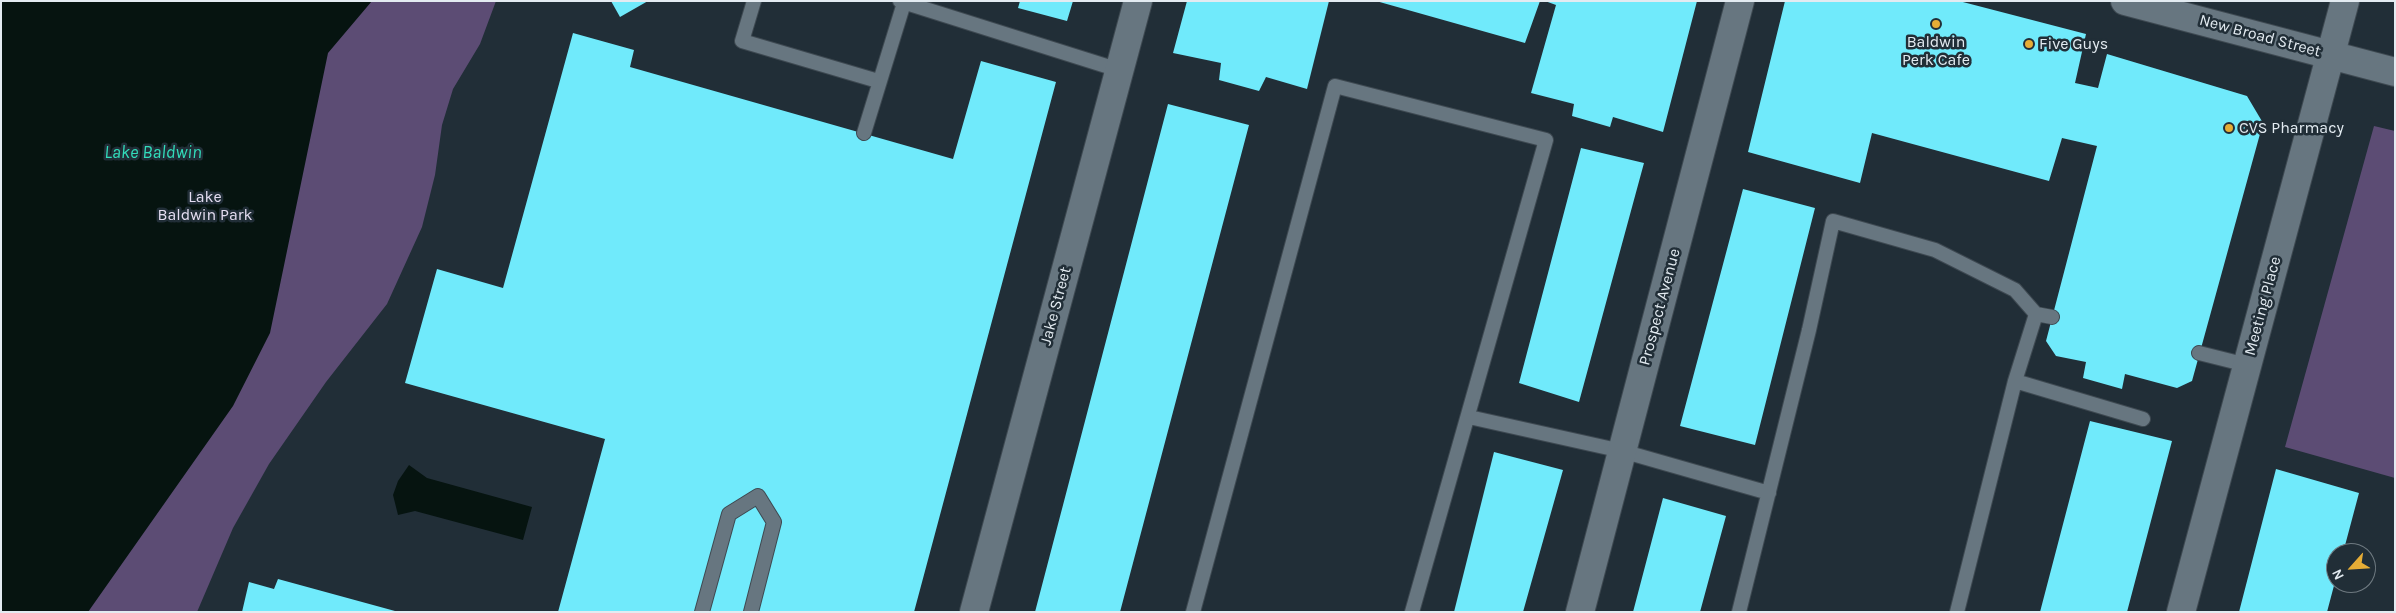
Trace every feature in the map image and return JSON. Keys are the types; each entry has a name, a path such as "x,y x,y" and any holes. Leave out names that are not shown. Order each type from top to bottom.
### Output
{"street":[{"name":"Jake Street","path":"974,612 1138,1"},
{"name":"Prospect Avenue","path":"1580,612 1740,1"},
{"name":"New Broad Street","path":"2125,1 2395,72"},
{"name":"Meeting Place","path":"2181,612 2345,1"}],"lane":[{"path":"754,1 742,41 878,81"},
{"path":"864,133 902,2 1119,70"},
{"path":"1193,612 1335,86 1546,140 1412,612"},
{"path":"1739,612 1809,330 1833,221 1935,250 2015,290 2036,314 2052,317"},
{"path":"1956,612 2015,381 2036,314"},
{"path":"2200,353 2247,365"},
{"path":"2015,381 2143,419"},
{"path":"1468,416 1622,451 1768,493"},
{"path":"702,612 728,514 758,496 774,522 750,612"}],"green space":[{"name":"Lake Baldwin","path":"1,1 496,1 480,44 453,89 442,125 435,175 422,227 387,304 326,382 269,464 233,528 197,612 1,612"},
{"path":"2374,126 2395,131 2395,478 2285,447"}],"water":[{"name":"Lake Baldwin","path":"1,1 372,1 328,53 270,333 233,406 88,612 1,612"},
{"path":"409,465 427,478 532,507 523,540 415,511 398,515 393,495 398,481"}],"building":[{"path":"611,1 648,1 620,17"},
{"path":"1020,1 1073,1 1067,21 1018,8"},
{"path":"1187,1 1329,1 1307,89 1266,77 1259,91 1219,80 1221,63 1173,53"},
{"path":"1376,1 1540,1 1525,43"},
{"path":"1545,1 1697,1 1663,132 1613,117 1610,127 1572,116 1574,104 1531,93 1556,5"},
{"path":"1785,1 1959,1 2086,34 2075,83 2098,88 2107,54 2247,96 2263,123 2192,381 2177,388 2125,374 2122,389 2083,378 2086,362 2056,356 2046,341 2097,146 2062,138 2049,181 1872,133 1860,183 1748,152"},
{"path":"573,33 634,50 630,67 953,159 981,61 1056,82 914,612 558,612 605,439 405,383 437,269 503,288"},
{"path":"1168,104 1249,125 1120,612 1035,612"},
{"path":"1581,148 1644,163 1579,402 1519,383"},
{"path":"1743,189 1815,208 1755,445 1680,426"},
{"path":"2090,421 2172,441 2127,612 2040,612"},
{"path":"1494,452 1563,470 1523,612 1454,612"},
{"path":"2276,469 2359,493 2346,543 2326,543 2326,593 2332,593 2327,612 2239,612"},
{"path":"1663,498 1726,516 1700,612 1633,612"},
{"path":"278,579 395,611 242,612 249,582 274,589"}],"place":[{"name":"Baldwin Perk Cafe","path":"1936,24"},
{"name":"Five Guys","path":"2029,44"},
{"name":"CVS Pharmacy","path":"2229,128"}],"park label":[{"name":"Lake Baldwin Park","path":"205,206"}]}
